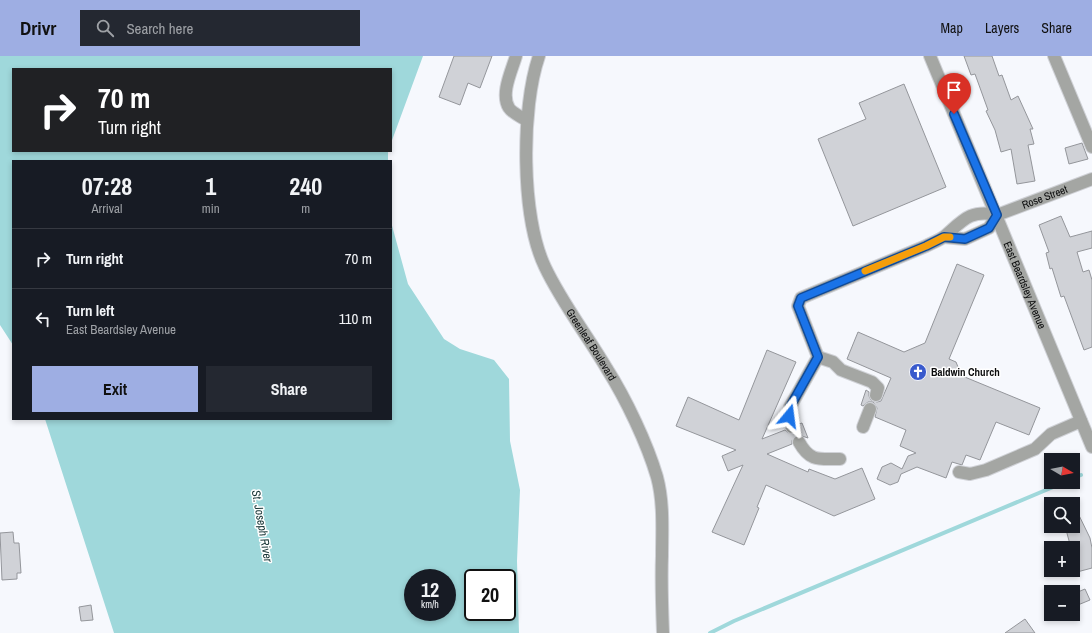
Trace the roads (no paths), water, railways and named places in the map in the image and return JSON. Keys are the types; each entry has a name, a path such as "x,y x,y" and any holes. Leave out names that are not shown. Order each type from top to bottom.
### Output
{"street":[{"path":"516,56 506,90 507,102 510,109 527,121"},
{"name":"Greenleaf Boulevard","path":"539,56 527,121 526,168 531,221 544,266 608,370 635,422 657,477 662,506 663,633"},
{"name":"East Beardsley Avenue","path":"930,56 1092,447"},
{"path":"1054,56 1092,146"},
{"name":"Rose Street","path":"997,215 1092,179"},
{"path":"818,357 798,306 801,298 926,246 944,237 960,221 983,212 997,215 989,228 965,239 944,237"},
{"path":"818,357 833,362 841,370 872,382 878,388 876,395"},
{"path":"792,427 789,416 790,407 818,357"},
{"path":"863,427 870,409"},
{"path":"959,472 970,474 986,470 1035,449 1051,434 1081,421"},
{"path":"799,442 804,452 815,460 840,459"}],"water":[{"path":"0,56 423,56 392,140 392,68 12,68 12,152 388,152 388,160 12,160 12,343 0,325"},
{"name":"St. Joseph River","path":"392,226 408,284 444,339 460,349 494,360 509,379 510,441 520,490 517,561 519,633 114,633 45,420 392,420"}],"waterway":[{"path":"710,633 734,621 1048,489"}],"tunnel":[{"path":"792,427 799,442"}],"place":[{"name":"Baldwin Church","path":"918,372"}]}
